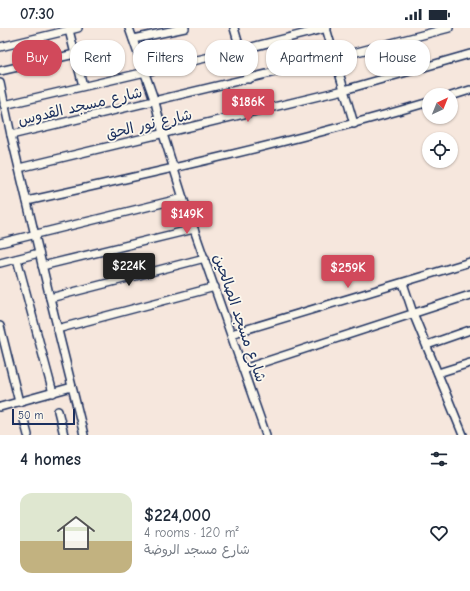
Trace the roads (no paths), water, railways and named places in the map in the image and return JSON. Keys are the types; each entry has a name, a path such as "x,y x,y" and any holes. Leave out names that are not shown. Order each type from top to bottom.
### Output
{"street":[{"path":"0,47 78,28"},
{"name":"شارع مسجد الصالحين","path":"129,28 133,39"},
{"path":"133,39 185,28"},
{"path":"234,28 237,40"},
{"path":"258,45 326,28 329,40"},
{"name":"شارع مسجد القدوس","path":"357,52 449,28"},
{"path":"69,30 72,40"},
{"name":"شارع نور الحق","path":"19,168 344,90 470,54"},
{"path":"0,71 70,55"},
{"path":"4,105 133,75"},
{"name":"شارع مسجد القدوس","path":"11,135 266,75"},
{"path":"80,76 83,86"},
{"name":"شارع مسجد الصالحين","path":"146,76 163,134 194,229 256,402 266,435"},
{"path":"340,76 354,124"},
{"path":"0,83 57,329 84,435"},
{"path":"458,94 470,90"},
{"path":"27,200 174,168 354,124 422,104"},
{"path":"0,243 184,198"},
{"path":"42,266 194,229"},
{"path":"0,263 39,253"},
{"path":"50,298 204,258"},
{"path":"17,259 53,393"},
{"path":"231,334 470,262"},
{"path":"403,283 413,313 463,435"},
{"path":"57,329 215,287"},
{"path":"243,369 470,295"},
{"path":"0,327 19,402"},
{"path":"427,345 470,330"},
{"path":"438,373 470,363"},
{"path":"0,408 72,387"},
{"path":"58,410 64,435"},
{"path":"24,420 28,435"}]}
